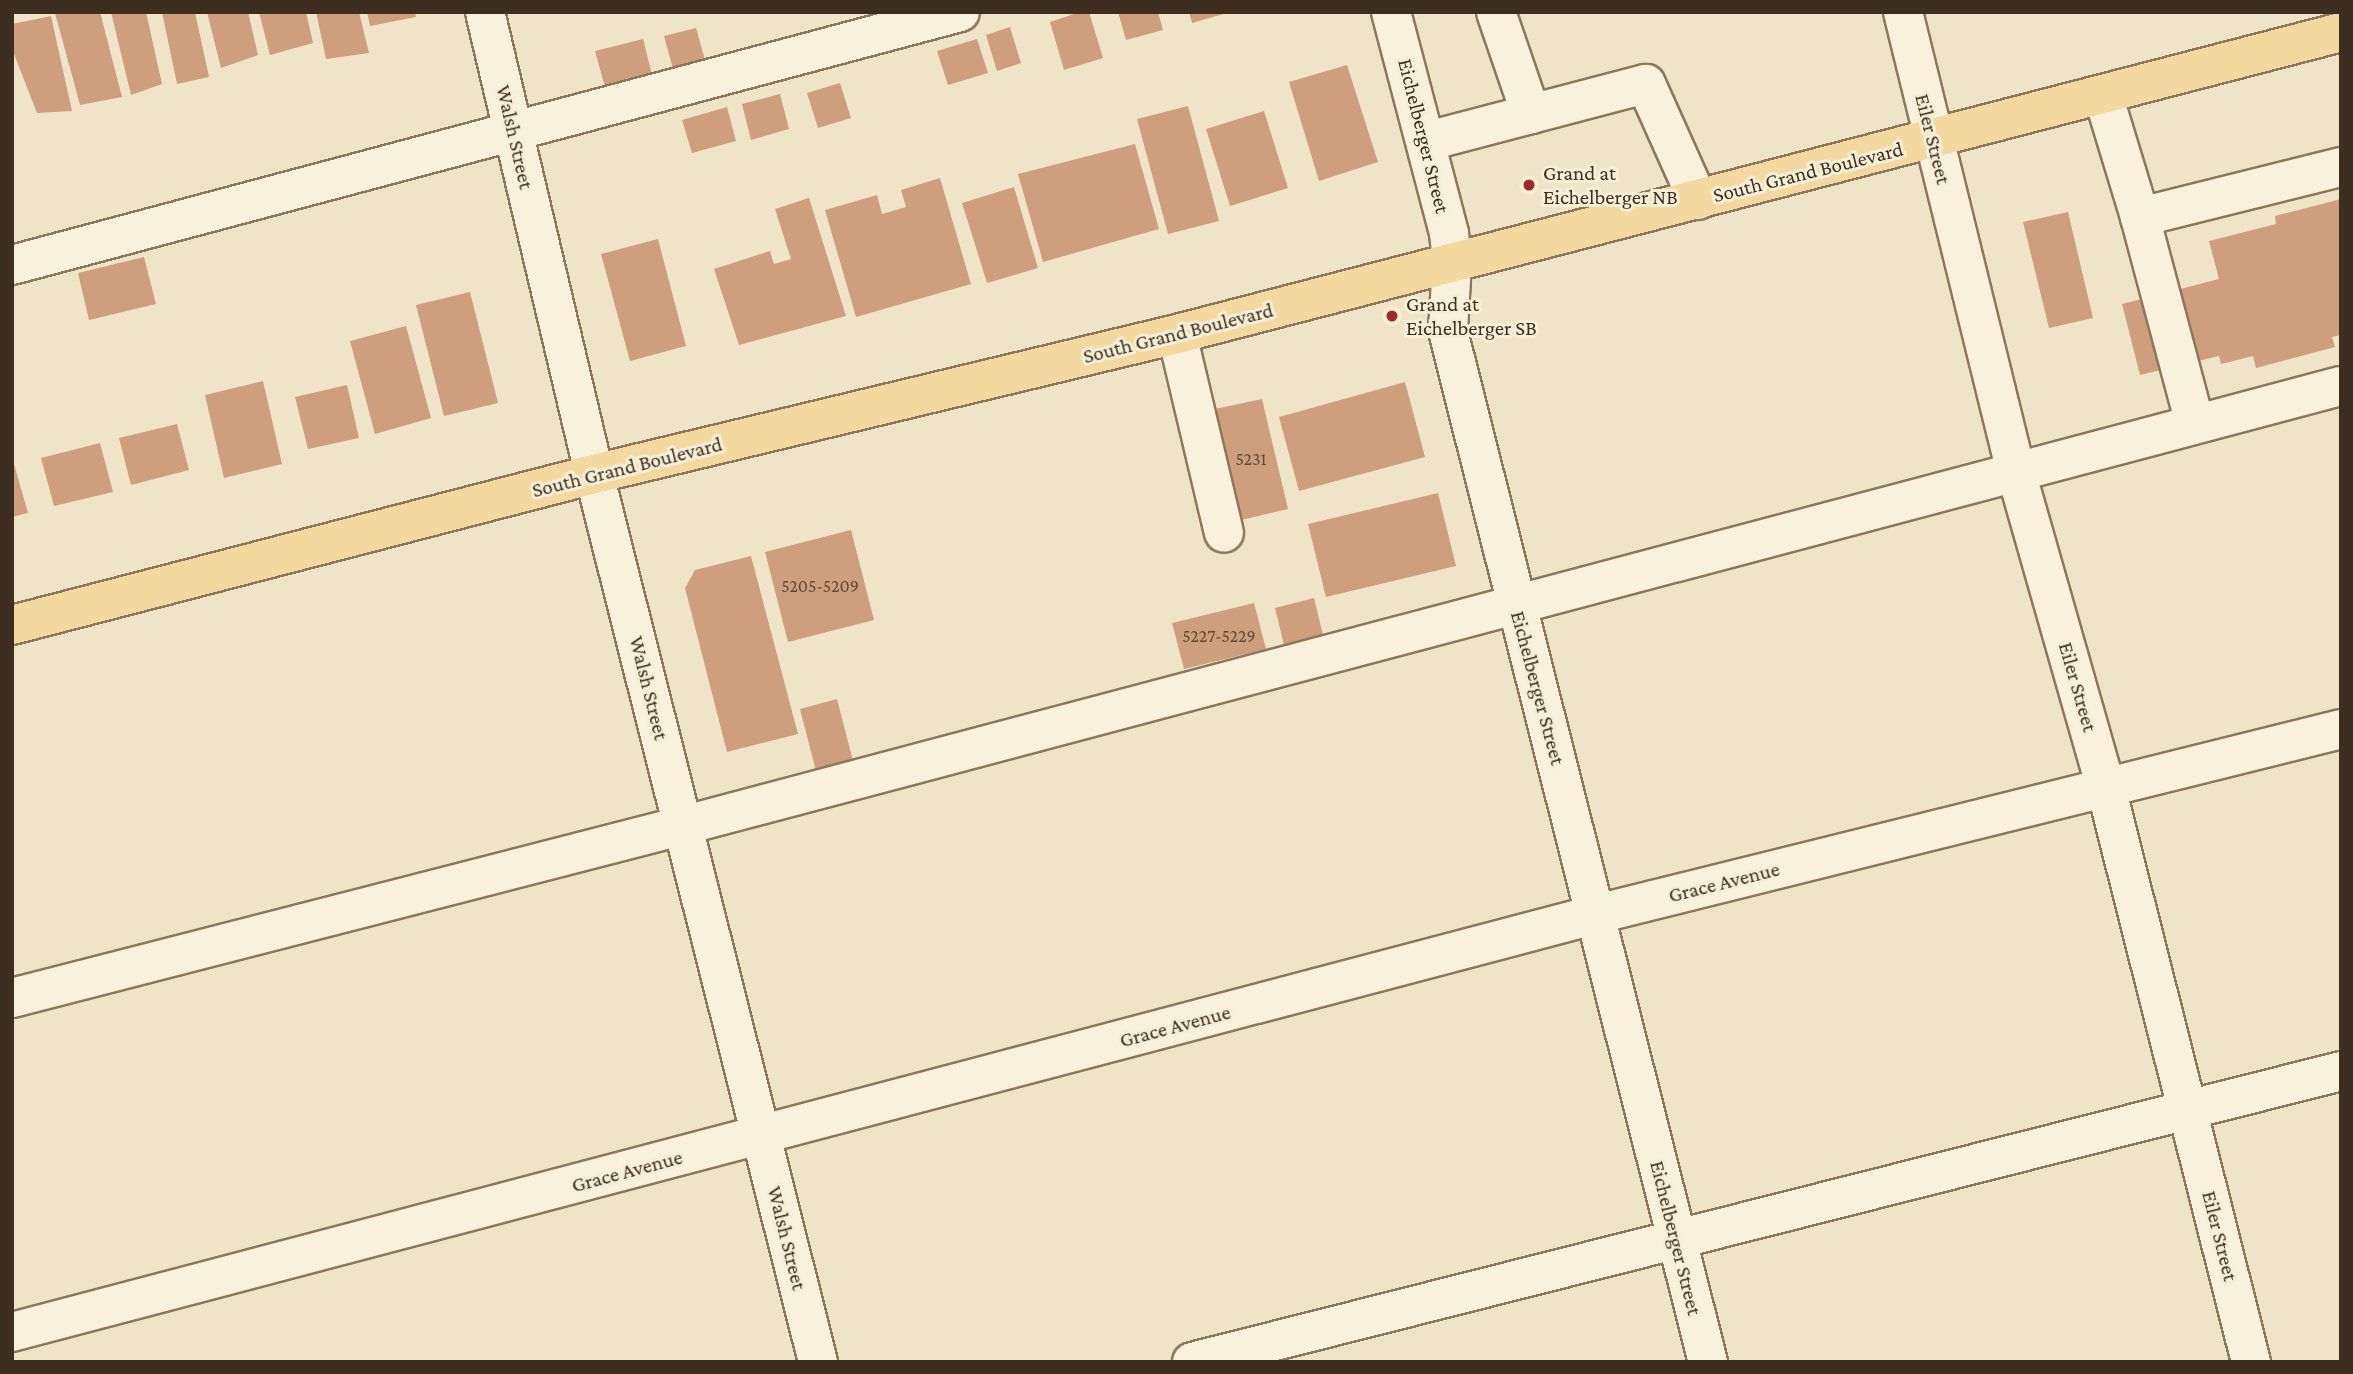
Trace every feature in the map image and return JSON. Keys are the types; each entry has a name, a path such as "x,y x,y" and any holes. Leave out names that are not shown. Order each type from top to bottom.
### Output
{"main road":[{"name":"South Grand Boulevard","path":"12,625 594,474 1177,334 1698,201 2341,32"}],"street":[{"name":"Walsh Street","path":"485,12 594,474 685,825 818,1362"},
{"path":"12,265 960,12"},
{"name":"Eichelberger Street","path":"1391,12 1428,141 1452,263 1448,331 1708,1362"},
{"path":"1496,12 1531,114"},
{"name":"Eiler Street","path":"1903,12 2017,471 2106,788 2251,1362"},
{"path":"1428,141 1646,84 1698,201"},
{"path":"2103,95 2140,216 2194,424"},
{"path":"2140,216 2341,167"},
{"path":"1177,334 1224,533"},
{"path":"12,998 685,825 2341,386"},
{"name":"Grace Avenue","path":"12,1332 1597,914 2341,729"},
{"path":"1192,1362 1675,1237 2341,1071"}],"building":[{"path":"100,12 122,97 80,105 55,13"},
{"path":"111,12 146,12 162,84 131,95"},
{"path":"162,12 195,12 209,77 177,84"},
{"path":"207,12 248,12 258,55 221,68"},
{"path":"259,12 306,12 313,43 270,55"},
{"path":"316,12 359,12 369,53 326,59"},
{"path":"367,12 415,12 416,17 370,26"},
{"path":"1080,12 1089,12 1103,58 1064,70 1050,22"},
{"path":"1118,12 1158,12 1163,30 1126,40"},
{"path":"1189,12 1227,12 1227,13 1192,23"},
{"path":"51,16 72,111 37,113 12,49 12,24"},
{"path":"1010,27 1021,63 997,71 986,35"},
{"path":"696,28 705,60 673,69 664,36"},
{"path":"643,39 652,75 605,87 595,51"},
{"path":"977,39 988,73 948,85 937,51"},
{"path":"1347,65 1378,162 1319,181 1289,82"},
{"path":"840,83 851,118 818,128 807,93"},
{"path":"780,94 789,129 751,140 742,104"},
{"path":"1188,106 1219,221 1168,234 1137,119"},
{"path":"727,107 736,141 692,153 682,120"},
{"path":"1264,111 1288,188 1230,206 1206,129"},
{"path":"1135,144 1159,229 1043,262 1018,174"},
{"path":"940,178 971,284 856,317 825,210 877,195 882,214 906,207 901,190"},
{"path":"1014,187 1038,268 987,283 962,203"},
{"path":"809,198 846,316 739,345 714,269 770,251 774,264 791,259 775,209"},
{"path":"2341,199 2341,335 2332,337 2335,347 2256,368 2253,356 2221,364 2219,356 2140,375 2122,304 2219,279 2209,241 2276,224 2275,216"},
{"path":"2068,212 2093,318 2049,328 2023,222"},
{"path":"658,239 686,346 630,361 601,254"},
{"path":"144,257 156,304 89,320 78,273"},
{"path":"470,292 498,403 444,416 416,305"},
{"path":"406,326 431,418 375,434 350,341"},
{"path":"263,381 282,464 224,478 205,395"},
{"path":"1405,382 1425,457 1299,491 1279,417"},
{"path":"347,385 359,438 308,449 295,397"},
{"path":"1262,399 1288,509 1241,520 1215,409"},
{"path":"177,424 189,470 131,485 119,438"},
{"path":"100,443 113,492 54,506 41,458"},
{"path":"12,457 28,513 12,517"},
{"path":"1438,493 1456,566 1326,597 1308,524"},
{"path":"851,530 874,620 788,642 765,552"},
{"path":"751,556 798,734 727,752 685,588 695,570"},
{"path":"1314,598 1324,639 1285,649 1275,608"},
{"path":"1254,603 1266,649 1184,669 1172,623"},
{"path":"837,699 853,761 816,771 800,709"}],"place":[{"name":"Grand at Eichelberger NB","path":"1529,185"},
{"name":"Grand at Eichelberger SB","path":"1392,316"}]}
